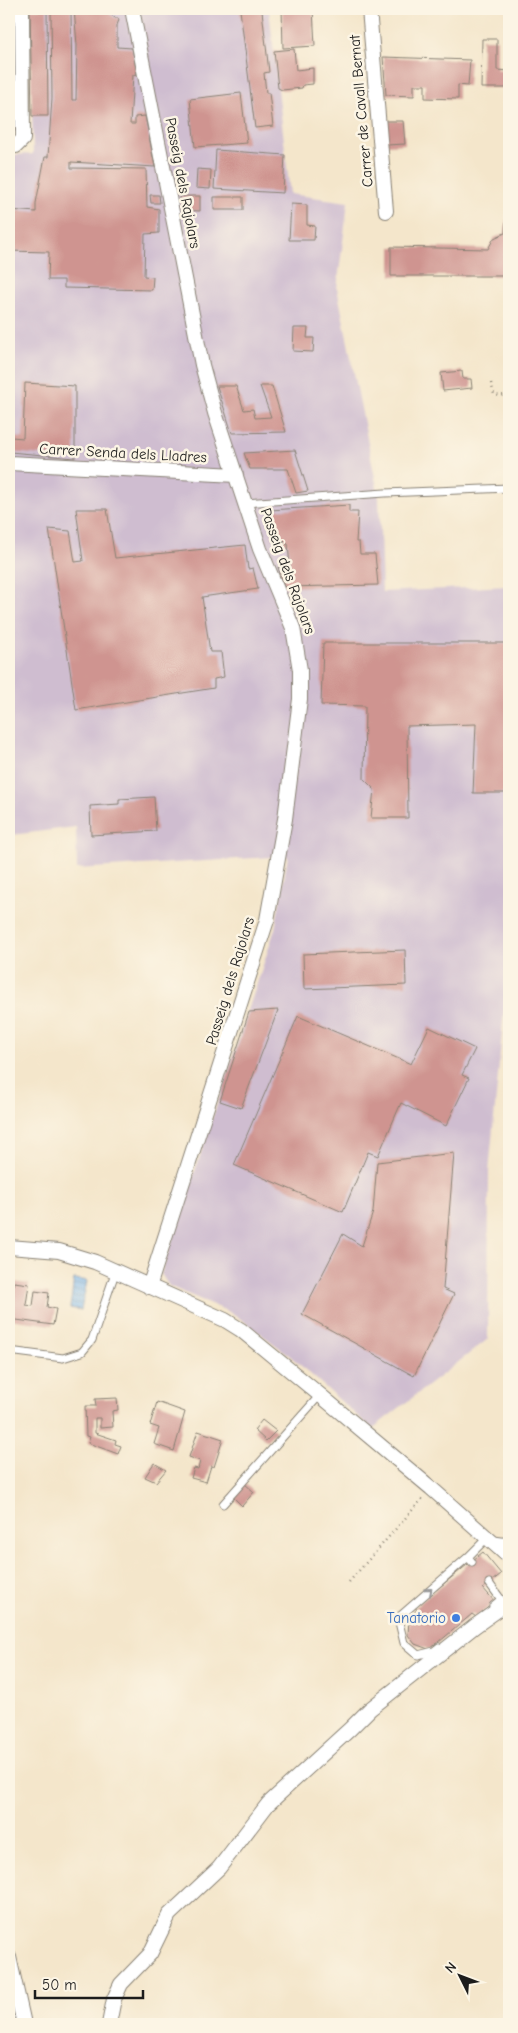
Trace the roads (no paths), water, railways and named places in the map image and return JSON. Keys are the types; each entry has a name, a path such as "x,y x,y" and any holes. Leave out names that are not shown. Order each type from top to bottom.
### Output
{"street":[{"path":"9,146 16,146 23,139 22,9"},
{"name":"Passeig dels Rajolars","path":"132,9 202,365 215,413 260,549 293,628 300,670 300,699 285,819 267,920 149,1286"},
{"name":"Carrer de Cavall Bernat","path":"369,9 386,211"},
{"name":"Carrer Senda dels Lladres","path":"9,464 236,476"},
{"path":"9,1246 59,1251 116,1270 225,1320 241,1330 320,1395 431,1488 509,1557"},
{"path":"109,2024 114,1999 121,1984 150,1954 169,1915 219,1868 268,1804 370,1709 475,1626 509,1602"},
{"path":"9,1957 24,2024"}],"lane":[{"path":"246,503 385,492 509,488"},
{"path":"9,1351 63,1358 82,1352 88,1346 98,1326 116,1270"},
{"path":"223,1504 320,1395"},
{"path":"489,1583 498,1595 499,1601 434,1651 418,1655 404,1644 398,1618 470,1559 490,1539 509,1542"}],"water":[{"path":"74,1279 87,1281 81,1310 70,1308"}],"place":[{"name":"Tanatorio","path":"456,1618"}]}
